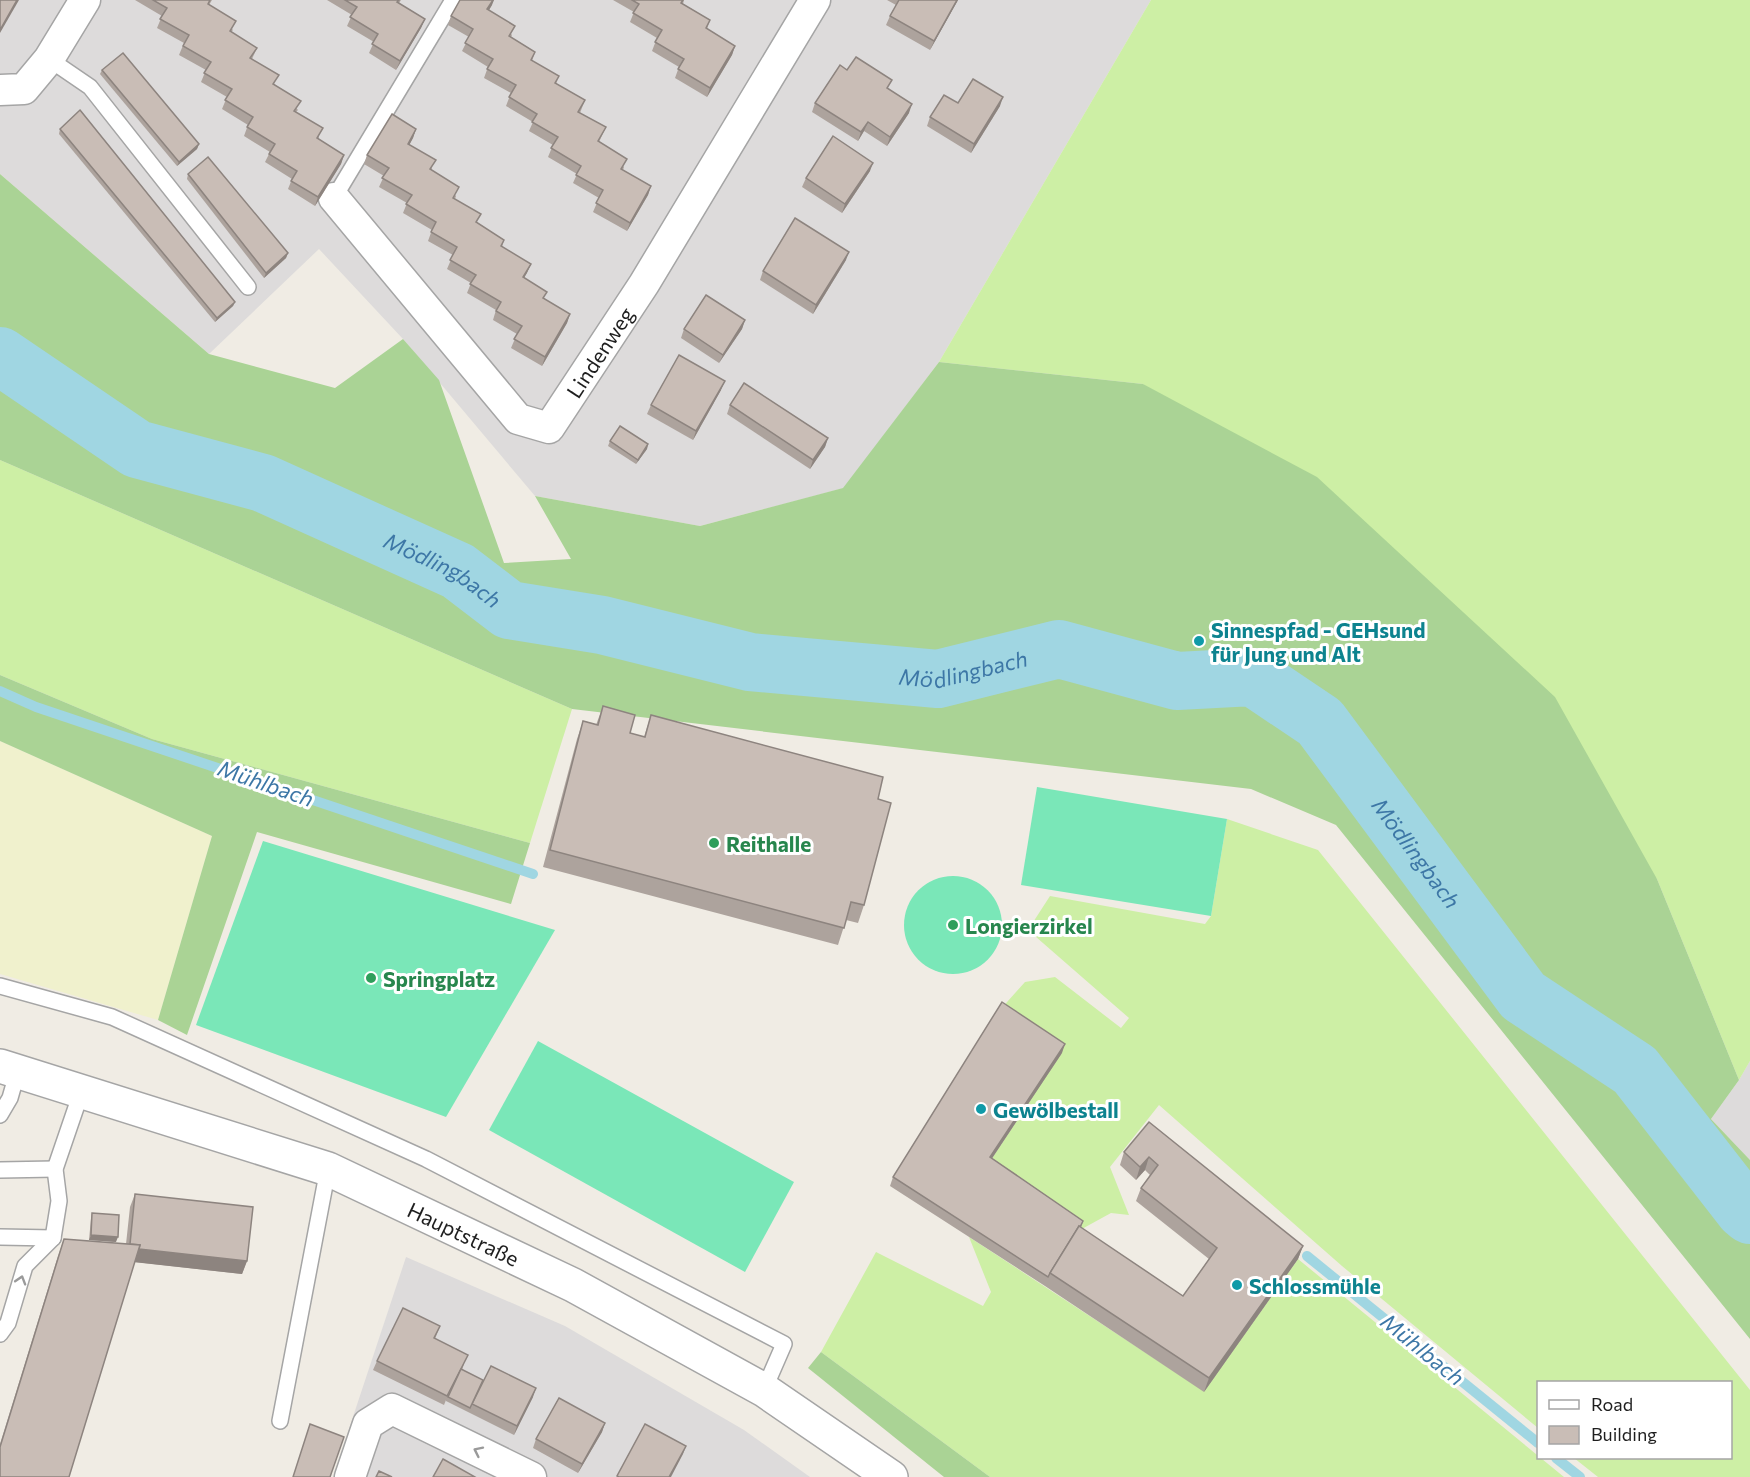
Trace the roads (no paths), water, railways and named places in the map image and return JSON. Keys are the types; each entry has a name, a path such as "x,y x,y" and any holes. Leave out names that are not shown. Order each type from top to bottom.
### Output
{"street":[{"path":"0,90 24,89 49,59 85,0"},
{"name":"Lindenweg","path":"334,198 518,420 549,429 644,284 815,0"},
{"name":"Hauptstraße","path":"9,1068 328,1169 573,1284 764,1390 891,1477"},
{"path":"350,1477 368,1425 392,1409 531,1477"}],"lane":[{"path":"334,198 453,0"},
{"path":"49,59 90,87 248,287"},
{"path":"0,986 112,1017 415,1154 784,1344 764,1390"},
{"path":"0,1115 10,1098 9,1068"},
{"path":"0,1334 8,1323 25,1266 53,1238 59,1201 56,1169 82,1090"},
{"path":"0,1170 56,1169"},
{"path":"280,1421 328,1169"},
{"path":"0,1237 53,1238"}],"waterway":[{"name":"Mödlingbach","path":"0,356 137,449 263,483 458,571 509,610 602,625 750,662 938,679 1059,649 1177,681 1253,677 1320,722 1523,996 1635,1070 1750,1215"},
{"name":"Mühlbach","path":"0,691 36,707 533,874"},
{"name":"Mühlbach","path":"1307,1256 1537,1442"},
{"name":"Mühlbach","path":"1557,1459 1580,1477"}],"place":[{"name":"Sinnespfad - GEHsund für Jung und Alt","path":"1199,641"},
{"name":"Reithalle","path":"714,843"},
{"name":"Longierzirkel","path":"953,925"},
{"name":"Springplatz","path":"371,978"},
{"name":"Gewölbestall","path":"981,1109"},
{"name":"Schlossmühle","path":"1237,1285"}]}
